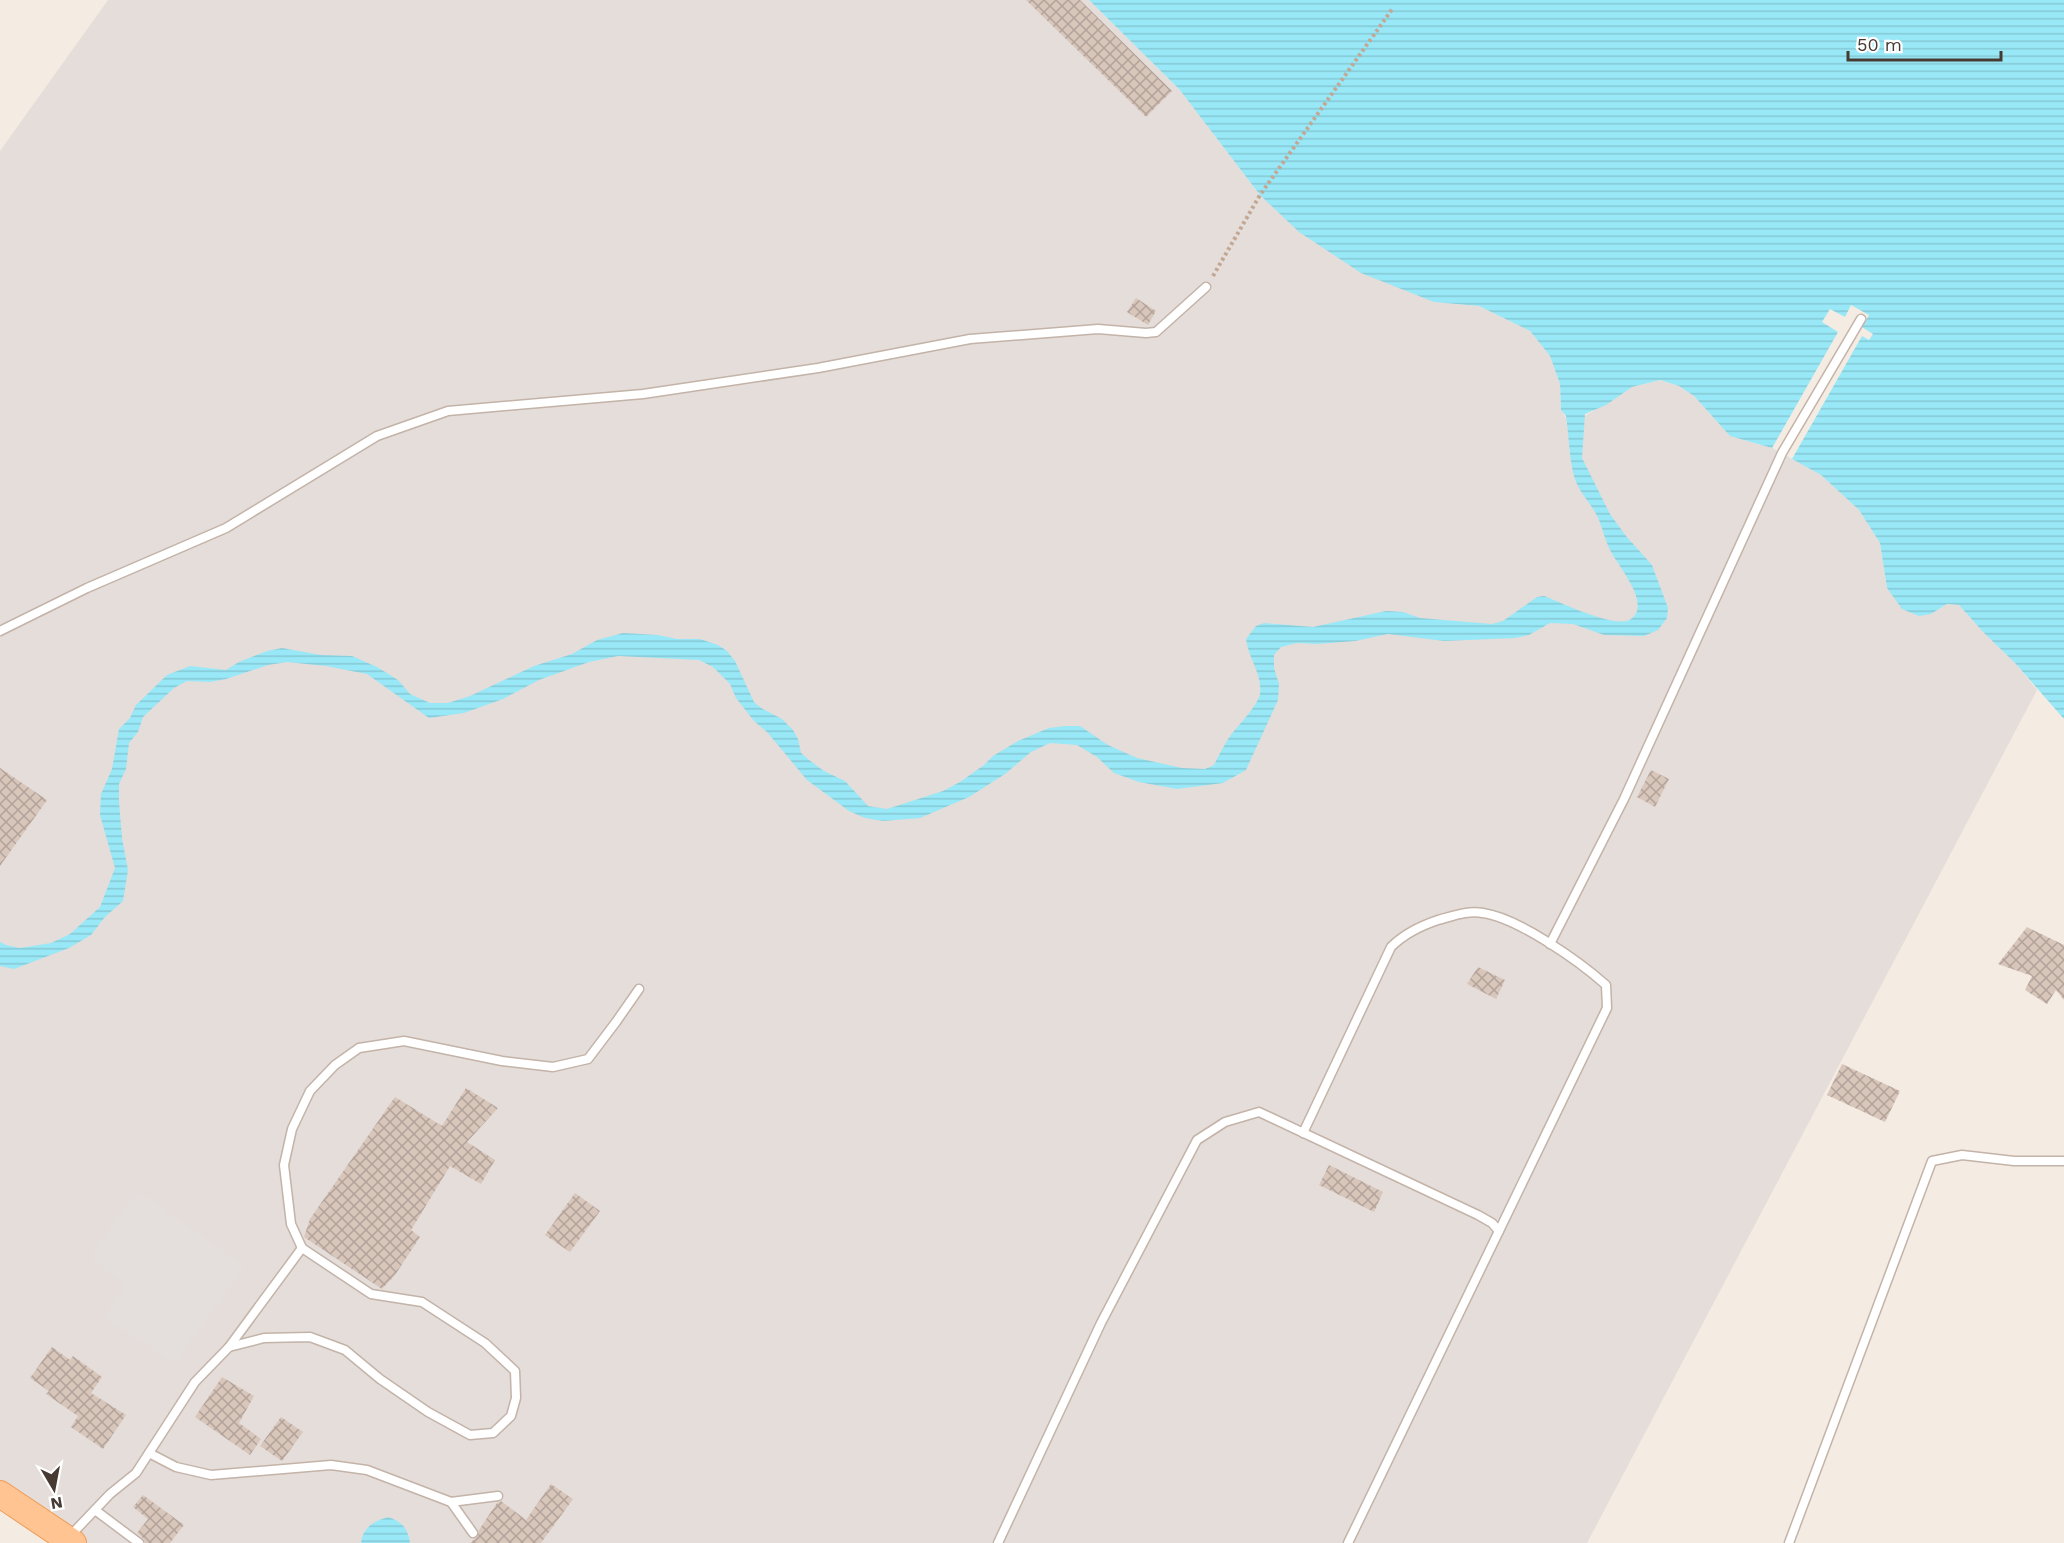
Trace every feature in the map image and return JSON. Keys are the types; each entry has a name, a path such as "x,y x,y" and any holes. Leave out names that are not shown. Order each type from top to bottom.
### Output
{"main road":[{"path":"0,1494 70,1541"}],"lane":[{"path":"0,631 87,588 226,528 377,436 448,411 643,394 818,368 970,339 1098,329 1156,332 1206,287"},
{"path":"1550,944 1624,799 1782,453 1861,319"},
{"path":"1303,1133 1391,947 1402,936 1432,922 1465,912 1482,912 1499,916 1550,944 1585,967 1606,985 1607,1008 1348,1543"},
{"path":"229,1347 264,1338 310,1337 345,1350 380,1379 428,1412 470,1436 493,1433 511,1416 516,1398 515,1371 485,1343 422,1302 371,1294 302,1248 291,1224 284,1165 292,1129 310,1091 335,1065 359,1048 404,1041 481,1057 553,1067 588,1059 639,989"},
{"path":"998,1543 1101,1323 1197,1140 1225,1122 1259,1112 1485,1219 1499,1231"},
{"path":"1790,1543 1932,1161 1962,1155 2014,1161 2064,1161"},
{"path":"70,1541 110,1494 136,1473 195,1382 229,1347 302,1248"},
{"path":"149,1453 176,1467 211,1475 332,1465 367,1470 451,1502 498,1496"},
{"path":"451,1502 473,1533"},
{"path":"95,1510 139,1543"}],"path":[{"path":"1206,287 1260,195 1393,8"}],"shaded area":[{"path":"108,0 1089,0 1179,89 1260,195 1434,302 1479,306 1530,331 1550,356 1560,384 1561,410 1566,418 1585,416 1632,387 1660,380 1679,386 1694,396 1730,436 1772,448 1821,475 1859,510 1880,543 1887,588 1931,614 1947,604 1959,605 2015,663 2037,690 1587,1543 73,1543 0,1489 0,151"},
{"path":"140,1195 146,1196 245,1267 175,1363 107,1319 107,1312 125,1287 121,1281 92,1260 93,1252 129,1201"}],"water":[{"path":"1089,0 2064,0 2064,719 2015,663 1959,605 1947,604 1931,614 1919,616 1902,609 1887,588 1880,543 1859,510 1821,475 1772,448 1730,436 1694,396 1679,386 1660,380 1632,387 1606,405 1585,414 1582,458 1610,514 1652,565 1668,608 1667,618 1658,630 1644,636 1604,635 1573,624 1550,623 1529,635 1515,638 1444,641 1388,634 1355,641 1297,643 1281,647 1274,655 1274,668 1279,684 1278,700 1246,770 1223,783 1177,789 1139,782 1114,773 1097,757 1077,745 1050,743 1031,752 1005,774 969,797 920,818 883,821 865,818 849,811 807,780 767,732 754,721 736,698 730,684 713,667 699,660 618,656 589,662 539,680 503,699 464,713 429,718 367,674 326,666 287,662 268,665 226,679 210,682 187,681 174,688 143,717 138,732 129,743 126,769 119,784 122,838 128,870 123,901 105,917 91,935 69,948 14,969 0,966 0,942 20,948 51,943 70,934 100,907 115,868 100,815 101,794 112,769 119,729 130,718 136,705 167,675 190,666 226,670 267,651 282,648 321,655 352,656 377,667 398,680 410,694 430,703 448,703 470,696 534,666 572,654 597,640 623,633 700,639 718,645 727,651 735,661 754,702 782,719 793,730 801,753 824,771 845,781 868,806 887,809 943,791 960,782 993,756 1018,741 1049,728 1080,726 1108,745 1137,758 1182,768 1205,769 1214,765 1230,736 1252,709 1260,694 1259,680 1246,639 1256,626 1264,623 1313,627 1386,611 1403,612 1420,618 1492,624 1503,621 1537,597 1544,596 1602,618 1614,621 1631,619 1638,604 1636,595 1610,550 1596,514 1576,482 1566,416 1561,410 1560,384 1550,356 1530,331 1479,306 1434,302 1361,273 1299,232 1260,195 1179,89"},
{"path":"388,1517 404,1526 410,1543 361,1543 364,1533 370,1526"}],"pier":[{"path":"1851,305 1869,315 1862,327 1873,334 1869,340 1862,336 1792,459 1772,448 1838,332 1822,322 1830,309 1845,317"}],"building":[{"path":"1026,0 1080,0 1172,91 1146,117"},
{"path":"1136,298 1156,311 1148,325 1127,312"},
{"path":"0,768 47,800 0,866"},
{"path":"1651,770 1669,779 1655,807 1637,797"},
{"path":"2027,927 2064,945 2064,1000 2056,990 2047,1004 2025,990 2032,976 1998,964"},
{"path":"1478,967 1505,980 1496,999 1467,984"},
{"path":"1842,1064 1900,1091 1885,1122 1827,1095"},
{"path":"466,1088 498,1108 467,1142 495,1160 481,1184 450,1166 411,1230 420,1237 395,1275 382,1289 304,1237 310,1219 395,1097 442,1126"},
{"path":"1329,1165 1383,1192 1374,1212 1319,1185"},
{"path":"575,1193 600,1211 570,1252 545,1235"},
{"path":"52,1347 70,1360 73,1356 102,1377 91,1393 126,1415 103,1449 71,1427 78,1416 46,1394 49,1391 30,1378"},
{"path":"222,1377 254,1396 239,1423 261,1439 250,1455 195,1417"},
{"path":"281,1417 303,1432 282,1461 260,1446"},
{"path":"551,1484 573,1499 541,1543 470,1543 478,1536 479,1530 497,1503 501,1501 526,1520"},
{"path":"143,1495 184,1525 170,1543 145,1543 137,1533 148,1519 133,1507"}]}
